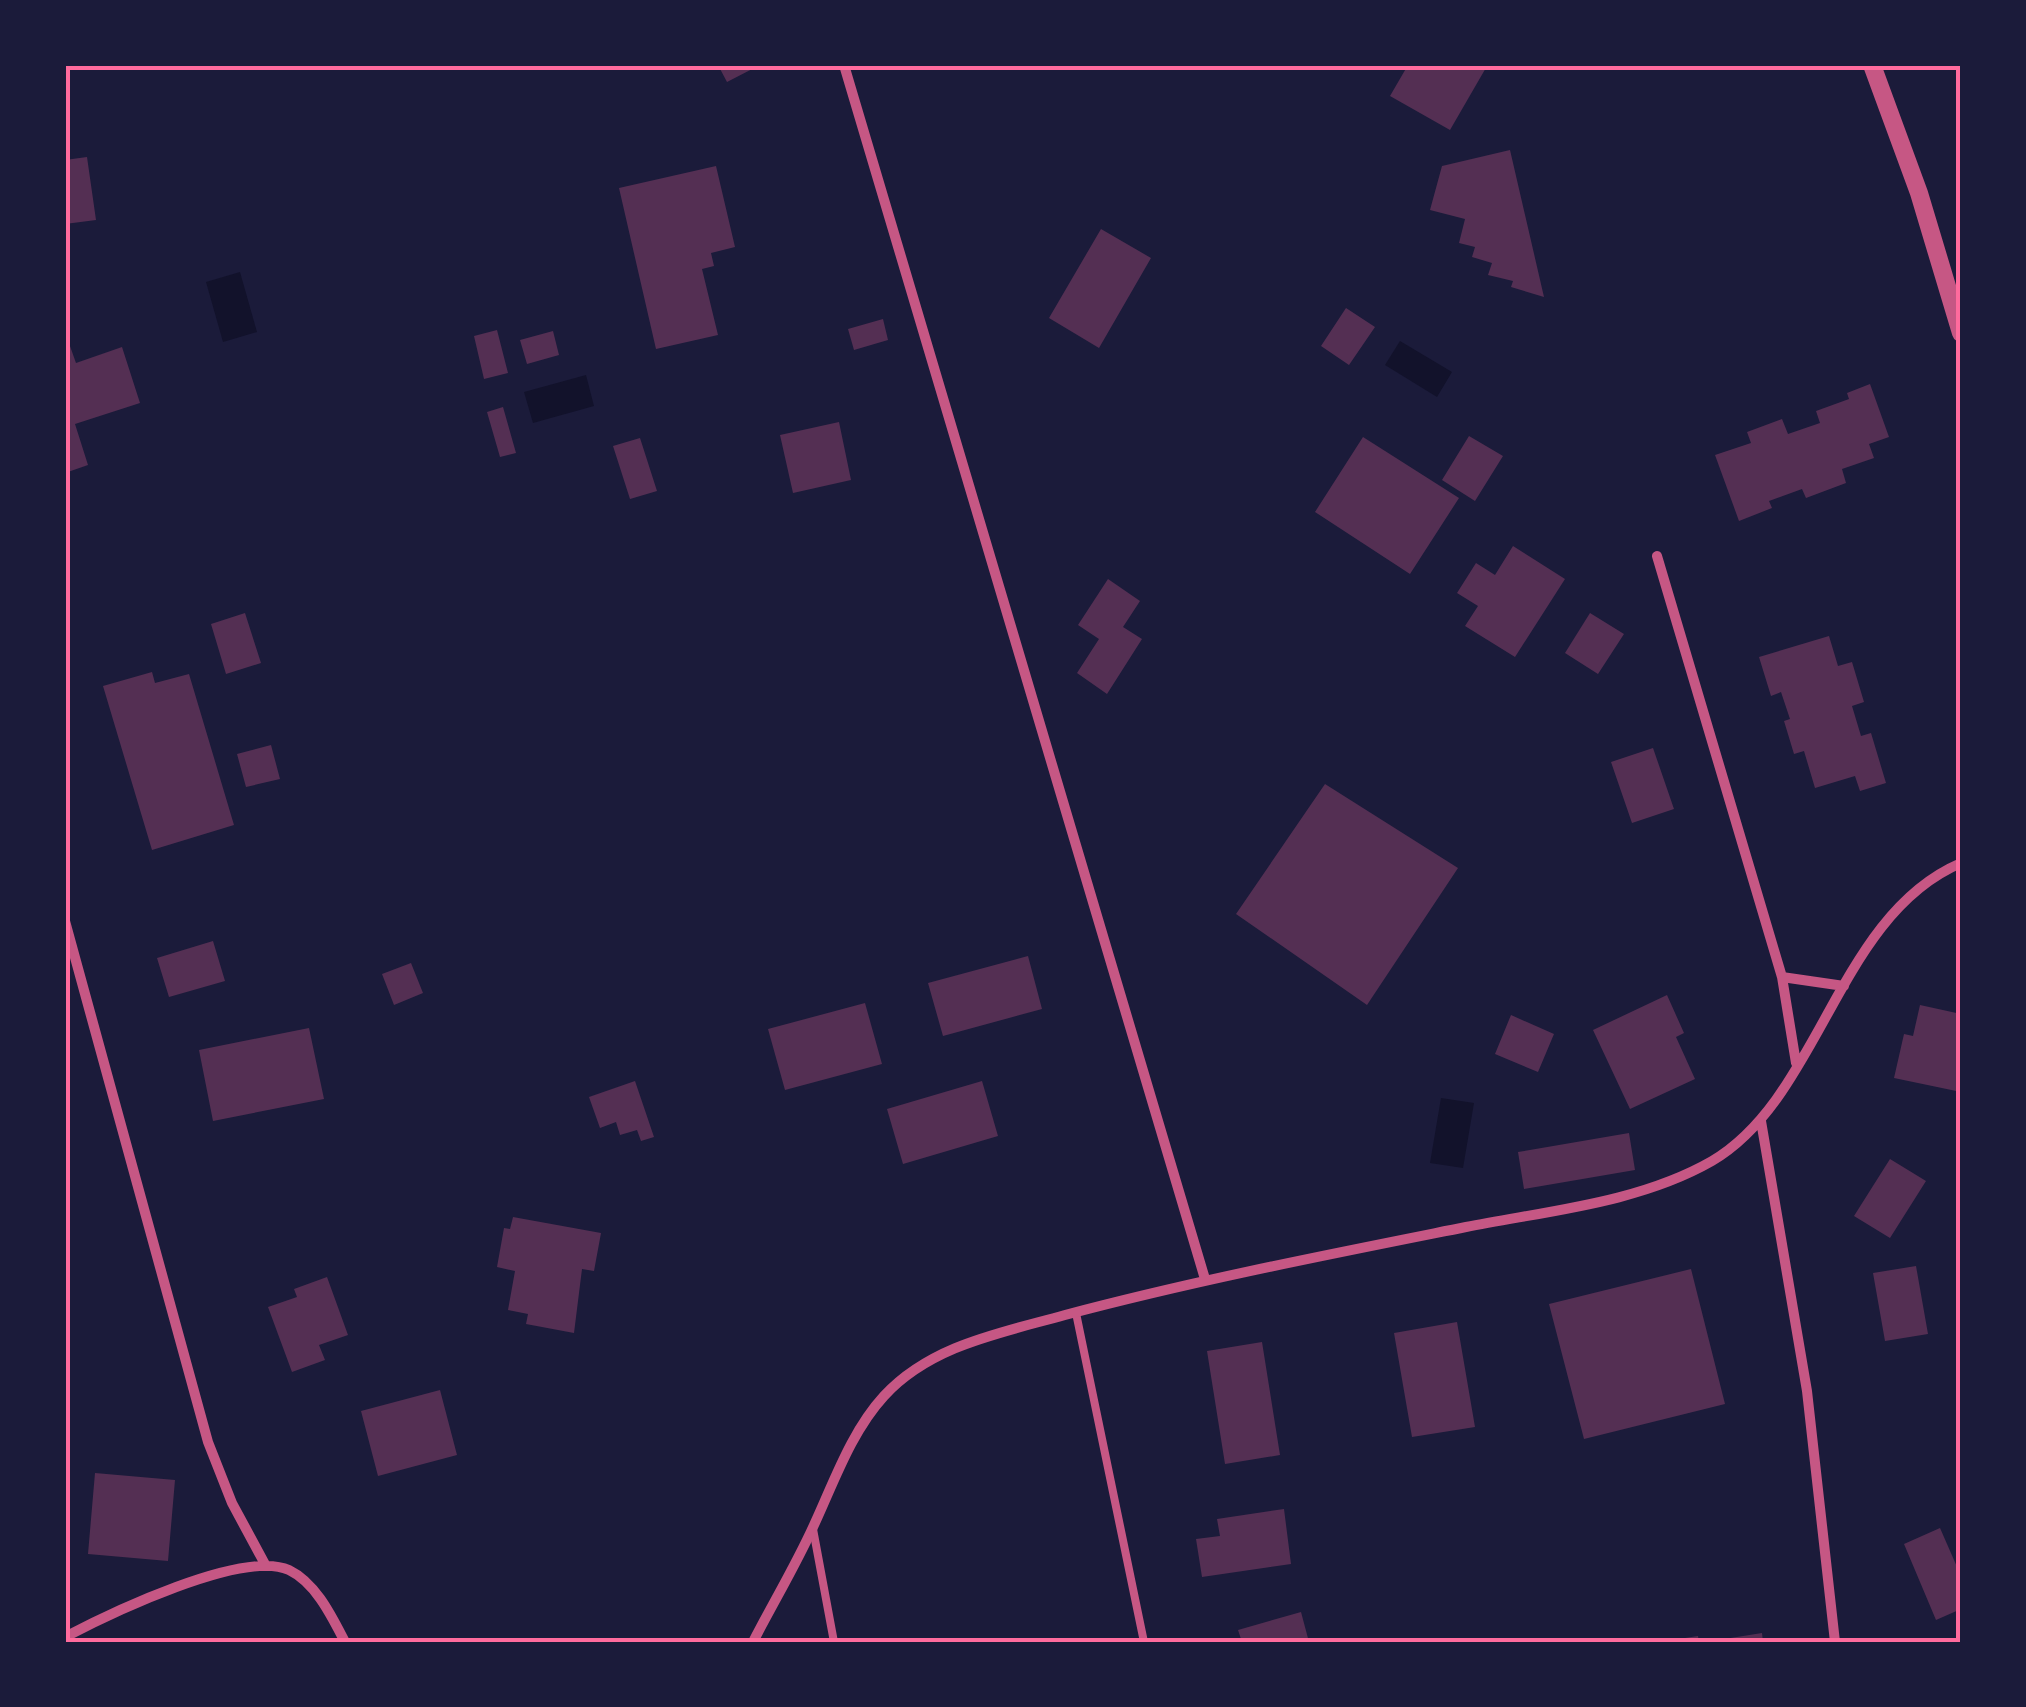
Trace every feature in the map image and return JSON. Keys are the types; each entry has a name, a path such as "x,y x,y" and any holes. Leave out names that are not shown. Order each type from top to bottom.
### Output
{"street":[{"path":"844,65 1206,1279"},
{"path":"1872,65 1919,194 1961,333"},
{"path":"1657,556 1782,977 1796,1064"},
{"path":"753,1642 856,1437 900,1381 967,1342 1076,1312 1206,1279 1629,1193 1710,1162 1761,1122 1844,986 1899,910 1933,878 1961,863"},
{"path":"65,921 208,1442 232,1503 266,1566"},
{"path":"1782,977 1844,986"},
{"path":"1761,1122 1807,1391 1835,1642"},
{"path":"65,1637 226,1572 266,1566 284,1568 302,1578 344,1642"}],"lane":[{"path":"1076,1312 1144,1642"},
{"path":"812,1530 834,1642"}],"shaded area":[{"path":"240,272 257,332 223,342 206,282"},
{"path":"1400,341 1452,372 1437,397 1385,365"},
{"path":"586,375 594,406 533,423 524,392"},
{"path":"1441,1098 1474,1103 1463,1168 1430,1163"}],"building":[{"path":"718,65 760,65 727,82"},
{"path":"1408,65 1487,66 1450,130 1390,96"},
{"path":"1510,150 1544,297 1511,287 1513,281 1488,275 1492,263 1472,257 1475,247 1459,243 1465,219 1430,210 1442,166"},
{"path":"87,157 96,220 65,224 65,160"},
{"path":"716,166 735,247 711,253 714,266 702,269 718,335 656,349 619,188"},
{"path":"1101,229 1151,258 1099,348 1049,318"},
{"path":"1346,308 1375,327 1349,365 1321,346"},
{"path":"883,319 888,340 854,350 848,329"},
{"path":"497,330 508,373 484,379 474,336"},
{"path":"553,331 559,355 527,364 520,340"},
{"path":"65,332 76,363 122,347 140,403 75,424 88,465 65,473"},
{"path":"1870,384 1889,437 1869,444 1874,458 1842,469 1846,483 1806,498 1802,489 1769,501 1772,508 1739,521 1715,455 1751,443 1747,432 1782,419 1788,434 1820,423 1816,411 1849,399 1847,393"},
{"path":"503,407 516,453 500,457 487,412"},
{"path":"839,422 851,480 793,493 780,435"},
{"path":"1469,436 1503,456 1475,501 1442,480"},
{"path":"1363,437 1459,498 1410,574 1315,512"},
{"path":"640,438 657,491 630,499 613,446"},
{"path":"1513,546 1565,579 1515,657 1465,626 1478,606 1457,593 1476,563 1495,575"},
{"path":"1108,579 1140,601 1123,627 1142,639 1107,694 1077,673 1099,639 1078,625"},
{"path":"245,613 261,663 226,674 211,624"},
{"path":"1590,613 1624,634 1598,674 1565,653"},
{"path":"1829,636 1838,666 1852,662 1864,702 1852,706 1861,736 1871,733 1886,783 1860,791 1855,776 1815,788 1804,751 1794,754 1784,721 1790,719 1781,692 1771,696 1759,657"},
{"path":"152,672 155,683 189,674 234,825 152,850 103,686"},
{"path":"271,745 280,779 246,787 237,754"},
{"path":"1653,748 1674,809 1632,823 1611,762"},
{"path":"1325,784 1458,868 1367,1005 1236,914"},
{"path":"213,941 225,981 169,997 157,958"},
{"path":"1028,956 1042,1009 943,1036 928,983"},
{"path":"411,963 423,993 394,1005 382,974"},
{"path":"1667,995 1684,1033 1676,1037 1695,1079 1630,1109 1593,1030"},
{"path":"865,1003 882,1064 785,1090 768,1029"},
{"path":"1920,1005 1961,1014 1961,1092 1894,1078 1904,1034 1913,1036"},
{"path":"1511,1015 1554,1034 1538,1072 1495,1054"},
{"path":"309,1028 324,1099 213,1121 199,1050"},
{"path":"635,1081 654,1137 641,1141 637,1130 620,1135 616,1122 600,1128 589,1097"},
{"path":"982,1081 998,1136 903,1164 887,1109"},
{"path":"1629,1133 1635,1170 1524,1189 1518,1152"},
{"path":"1890,1159 1926,1181 1890,1238 1854,1216"},
{"path":"513,1217 601,1233 594,1271 582,1269 574,1333 526,1324 528,1314 508,1310 515,1271 497,1267 504,1228 510,1229"},
{"path":"1916,1266 1928,1334 1885,1341 1873,1273"},
{"path":"1691,1269 1725,1404 1584,1439 1549,1304"},
{"path":"327,1277 348,1335 319,1345 325,1360 292,1372 268,1307 297,1297 294,1289"},
{"path":"1457,1322 1475,1427 1412,1437 1394,1333"},
{"path":"1262,1342 1280,1455 1225,1464 1207,1351"},
{"path":"440,1390 457,1455 378,1476 361,1411"},
{"path":"95,1473 175,1480 168,1561 88,1554"},
{"path":"1284,1509 1291,1564 1202,1577 1196,1539 1220,1536 1217,1519"},
{"path":"1940,1528 1961,1576 1961,1609 1936,1620 1904,1544"},
{"path":"1301,1612 1309,1642 1242,1642 1238,1630"},
{"path":"1762,1633 1763,1642 1718,1642 1718,1640"},
{"path":"1698,1636 1699,1642 1672,1642 1672,1640"}]}
